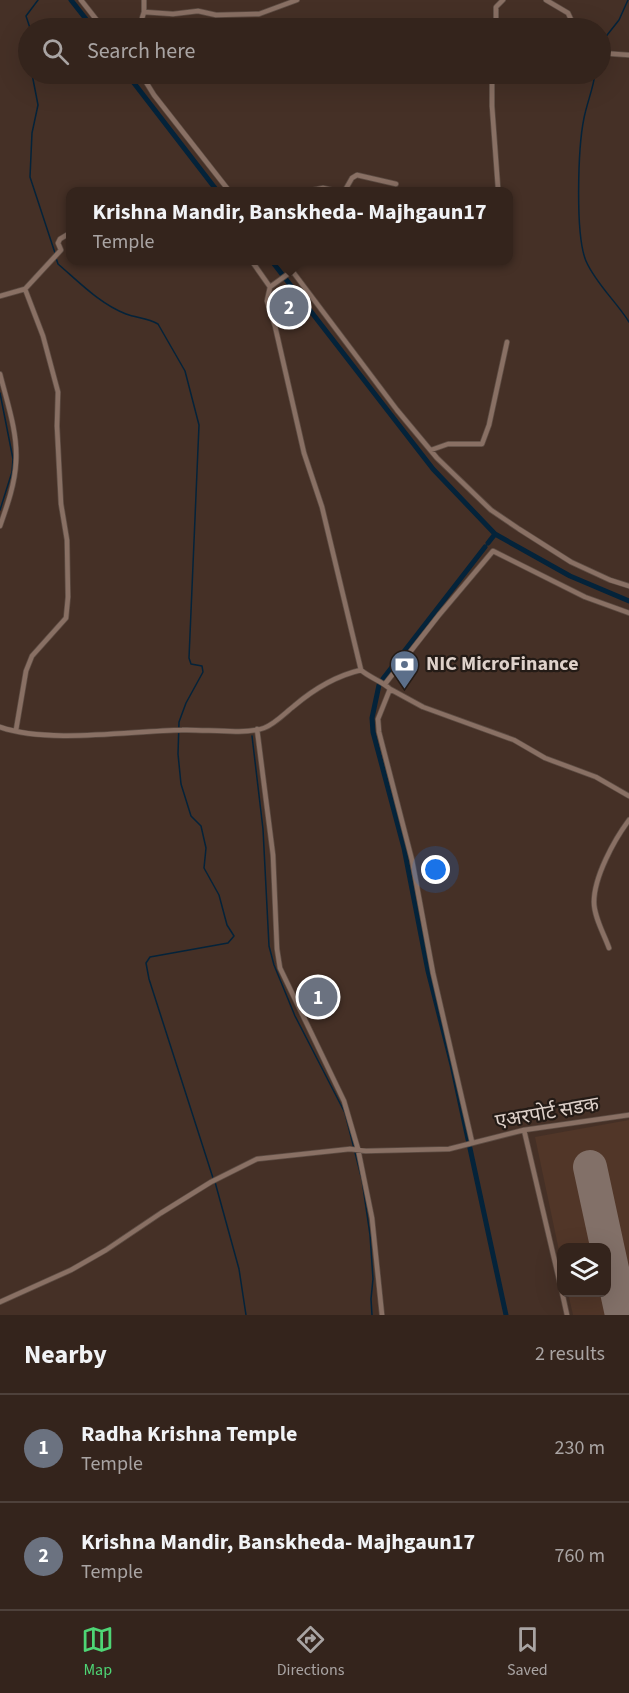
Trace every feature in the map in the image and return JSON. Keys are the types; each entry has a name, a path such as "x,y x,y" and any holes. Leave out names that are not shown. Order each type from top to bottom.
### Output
{"street":[{"path":"81,0 95,18"},
{"path":"142,18 144,0"},
{"path":"144,12 163,14 198,11 216,15 259,14 297,0"},
{"path":"496,18 496,7 502,0"},
{"path":"546,0 568,13 570,18"},
{"path":"611,54 629,55"},
{"path":"147,84 226,187"},
{"path":"492,84 498,187"},
{"path":"346,187 357,175 396,184"},
{"path":"0,296 25,289 61,250 58,243 66,236"},
{"path":"255,265 273,286"},
{"path":"287,265 430,450 491,510 571,562 629,586"},
{"path":"292,272 273,286 267,301 275,326 304,453 322,507 361,670 369,677 423,707 514,740 545,758 596,777 629,796"},
{"path":"16,730 26,671 32,656 66,618 68,597 67,540 61,504 57,426 58,392 43,336 25,289"},
{"path":"430,450 448,444 482,444 489,425 507,342"},
{"path":"0,374 14,434 17,459 15,475 0,526"},
{"path":"385,684 493,550 585,597 629,613"},
{"path":"0,727 65,735 265,728 323,684 361,670"},
{"path":"390,689 378,719 379,732 412,860 434,973 472,1142"},
{"path":"257,729 273,855 277,949 280,968 344,1101 372,1218 382,1315"},
{"path":"609,948 596,914 595,893 609,852 629,820"},
{"name":"एअरपोर्ट सडक","path":"0,1302 71,1270 216,1179 257,1159 354,1149 366,1151 449,1149 524,1130 629,1115"},
{"path":"524,1130 557,1271"},
{"path":"563,1297 567,1315"}],"shaded area":[{"path":"629,1120 629,1315 573,1315 569,1297 611,1297 611,1243 557,1243 535,1137"}],"waterway":[{"path":"27,18 38,0"},
{"path":"71,0 85,18"},
{"path":"611,30 619,20 628,0"},
{"path":"34,84 38,105 32,133 30,177 55,253"},
{"path":"135,84 214,187"},
{"path":"593,84 584,118 580,149 580,232 590,269 629,322"},
{"path":"56,258 58,264 90,292 116,310 158,324 185,371 199,425 189,658 191,664 202,666 203,672 186,703 179,722 178,754 181,784 191,816 201,826 206,848 204,868 219,895 227,925 234,936 228,943 150,957 146,963 149,979 213,1178"},
{"path":"275,265 433,469 495,534 570,576 629,601"},
{"path":"0,393 13,459 12,472 0,510"},
{"path":"488,543 495,534"},
{"path":"382,680 485,547"},
{"path":"379,685 372,718 373,732 404,848 428,971 452,1065 506,1315"},
{"path":"252,736 263,829 269,946 274,965 295,1016 345,1113 362,1180 370,1235 373,1279 372,1315"},
{"path":"215,1182 239,1269 246,1315"}],"runway":[{"path":"590,1167 622,1315"}],"place":[{"name":"Krishna Mandir, Banskheda- Majhgaun17","path":"289,307"},
{"name":"NIC MicroFinance","path":"405,690"},
{"name":"Radha Krishna Temple","path":"318,997"}]}
